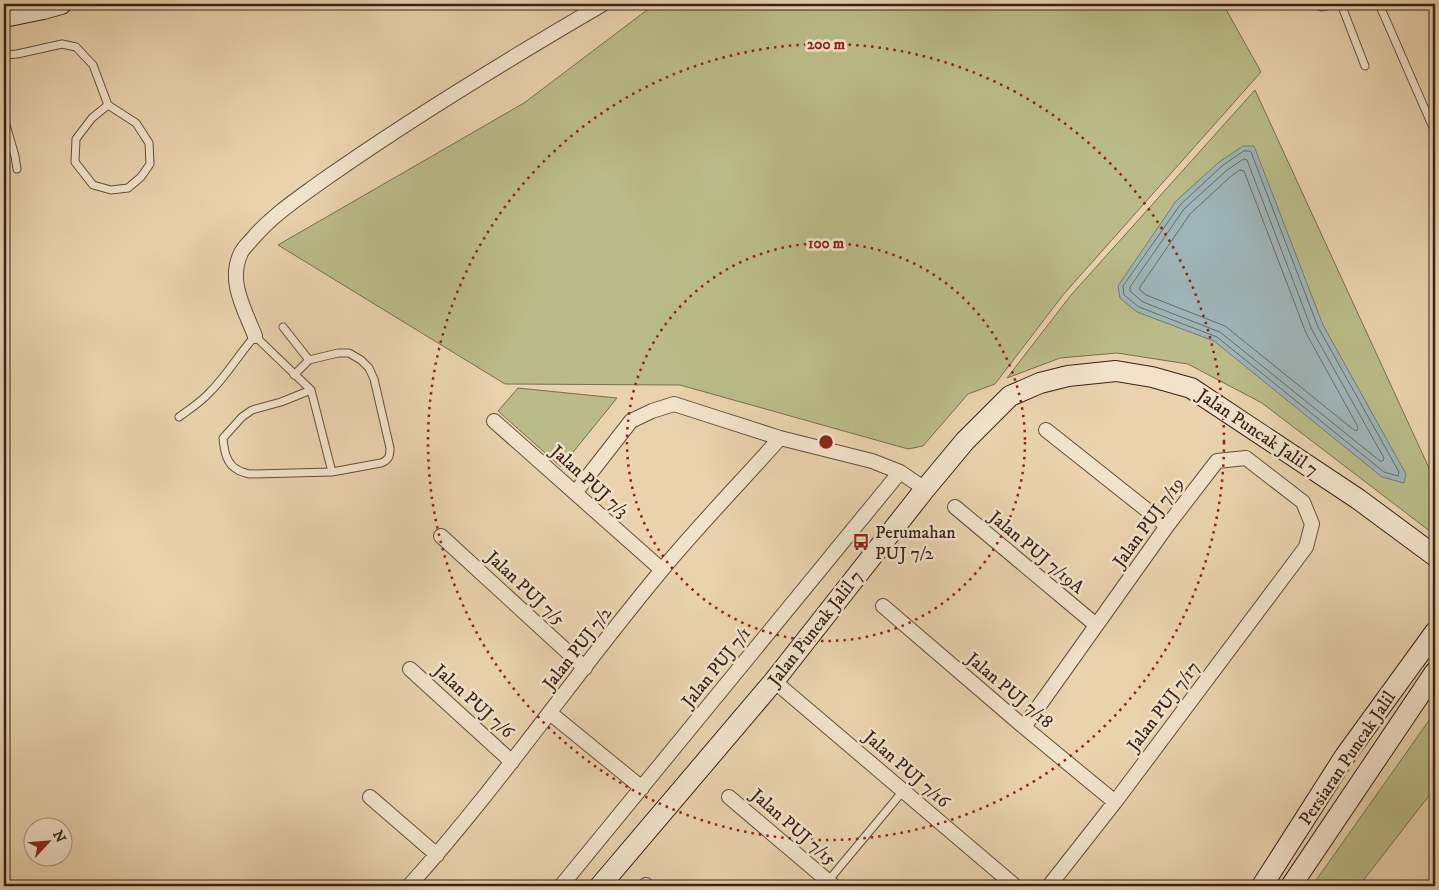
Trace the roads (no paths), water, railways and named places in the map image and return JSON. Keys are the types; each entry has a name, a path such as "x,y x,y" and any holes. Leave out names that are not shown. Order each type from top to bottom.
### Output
{"street":[{"path":"4,17 61,4"},
{"path":"255,336 237,289 235,270 241,252 263,226 288,205 358,156 496,66 603,4"},
{"name":"Jalan Puncak Jalil 7","path":"600,886 774,681 965,441 1010,396 1040,383 1068,376 1116,371 1191,388 1358,499 1435,556"},
{"path":"575,493 631,421 652,410 674,404 780,438 872,461 900,472 925,489"},
{"name":"Jalan PUJ 7/3","path":"494,421 662,570"},
{"path":"1046,430 1167,526"},
{"name":"Jalan PUJ 7/2","path":"409,886 437,855 512,762 662,570 780,438"},
{"name":"Jalan PUJ 7/19","path":"1024,727 1167,526 1217,461 1246,458 1303,502 1312,524 1306,548"},
{"name":"Jalan PUJ 7/1","path":"561,886 900,472"},
{"name":"Jalan PUJ 7/19A","path":"955,508 1096,625"},
{"name":"Jalan PUJ 7/5","path":"441,536 585,668"},
{"name":"Jalan PUJ 7/17","path":"1049,886 1116,802 1306,548"},
{"name":"Jalan PUJ 7/18","path":"882,606 1024,727 1116,802"},
{"name":"Persiaran Puncak Jalil","path":"1262,886 1345,756 1435,632"},
{"name":"Jalan PUJ 7/6","path":"410,669 512,762"},
{"name":"Persiaran Puncak Jalil","path":"1291,886 1435,672"},
{"name":"Jalan PUJ 7/16","path":"774,681 1015,886"},
{"path":"550,713 642,788"},
{"path":"370,797 437,855"},
{"name":"Jalan PUJ 7/15","path":"729,797 831,884"}],"lane":[{"path":"1315,4 1322,7 1334,4"},
{"path":"1341,4 1365,66"},
{"path":"1379,4 1435,132"},
{"path":"4,55 18,54 62,44 76,46 93,65 108,105 136,123 149,143 150,164 128,188 111,190 93,185 75,162 76,139 92,118 108,105"},
{"path":"4,118 17,169"},
{"path":"283,327 309,360"},
{"path":"179,417 210,392 255,336 311,390 332,472"},
{"path":"294,375 309,360 338,353 349,353 361,360 369,368 374,379 389,442 390,456 381,463 332,472 249,474 238,470 229,462 224,448 223,438 233,426 252,410 281,402 311,390"},
{"path":"831,884 903,791"}],"water":[{"path":"1243,146 1254,146 1323,325 1406,474 1404,483 1382,477 1214,341 1137,312 1120,298 1118,286 1176,201 1219,162"}],"place":[{"name":"Perumahan PUJ 7/2","path":"861,542"}]}
